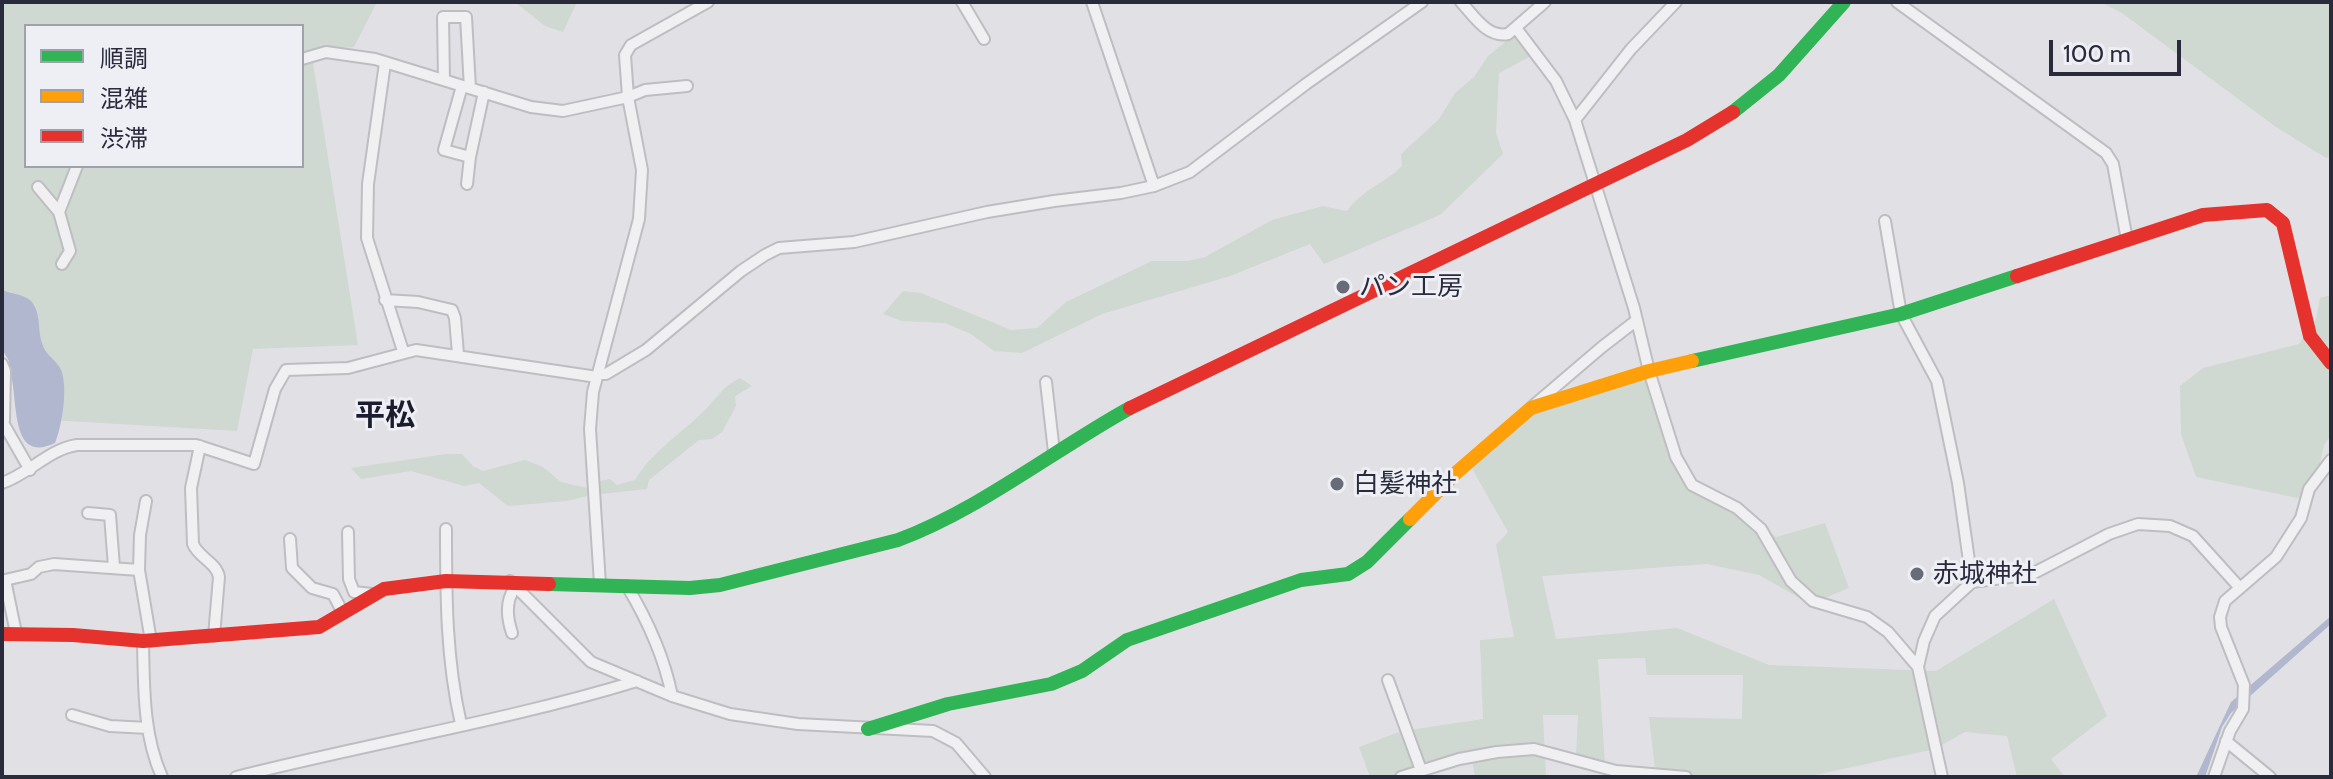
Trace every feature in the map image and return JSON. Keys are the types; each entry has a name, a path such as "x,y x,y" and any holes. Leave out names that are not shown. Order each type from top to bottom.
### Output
{"street":[{"path":"600,584 590,429 593,392 639,219 642,170 628,97 625,55 631,45 708,2"},
{"path":"962,2 984,39"},
{"path":"1092,2 1154,186"},
{"path":"2,483 30,470 63,447 77,445 200,446 254,464 275,389 286,370 348,368 403,351 432,350 606,374 646,350 741,271 779,248 854,242 987,212 1121,193 1174,180 1207,162 1306,84 1422,2"},
{"path":"1461,2 1492,33 1508,34 1545,2"},
{"path":"1575,120 1631,49 1676,2"},
{"path":"139,570 54,564 5,580 9,634 147,641 319,627 372,594 402,585 446,581 690,588 720,585 898,540 960,511 1152,396 1687,140 1757,95 1779,75 1844,2"},
{"path":"1897,2 2106,153 2113,164 2127,240"},
{"path":"444,80 443,17 466,17 466,87 444,150 470,157"},
{"path":"1516,28 1556,81 1575,120 1676,457 1692,485 1737,508 1761,529 1791,581 1813,601 1867,617 1888,632 1918,667"},
{"path":"304,58 311,54 333,52 385,63 531,107 563,111 628,97 645,90 687,86"},
{"path":"385,63 366,207 367,238 403,351"},
{"path":"467,184 484,92"},
{"path":"59,212 76,168"},
{"path":"38,187 59,212 70,251 62,264"},
{"path":"1531,408 1649,371 1901,314 2203,215 2267,210 2283,223 2310,336 2331,363"},
{"path":"1885,221 1901,314 1937,381 1958,483 1972,582"},
{"path":"385,300 418,302 452,310 458,354"},
{"path":"868,729 948,704 1051,684 1082,671 1127,640 1301,580 1348,574 1367,562 1457,472 1637,320"},
{"path":"2,364 5,371 3,421 30,470"},
{"path":"1046,382 1054,452"},
{"path":"200,446 191,488 193,544 197,552 217,569 214,636"},
{"path":"2214,777 2226,741 2243,709 2244,685 2221,627 2220,617 2225,601 2276,557 2301,518 2309,489 2331,460"},
{"path":"146,501 140,535 139,570 147,641 144,689 151,751 162,777"},
{"path":"88,513 110,515 114,567"},
{"path":"1942,777 1918,667 1924,641 1935,616 1972,582 2032,574 2109,534 2138,524 2170,526 2193,536 2240,588"},
{"path":"446,529 449,658 461,724"},
{"path":"348,532 349,579 354,592 372,594"},
{"path":"290,539 292,568 312,588 333,594 343,613"},
{"path":"512,585 508,619 512,633"},
{"path":"512,585 591,662 672,696 730,714 798,724 933,731 956,743 985,777"},
{"path":"627,586 644,613 667,668 672,696"},
{"path":"1388,680 1421,770"},
{"path":"236,777 569,702 637,681"},
{"path":"72,715 110,726 148,728"},
{"path":"2226,741 2270,777"},
{"path":"1401,777 1484,754 1534,749 1616,771 1685,777"}],"shaded area":[{"path":"2,2 377,2 354,47 311,51 358,345 253,349 237,431 50,420 2,316"},
{"path":"515,2 577,2 563,32 545,26"},
{"path":"2100,2 2331,2 2331,156 2326,158 2276,127 2122,13"},
{"path":"1515,34 1531,56 1499,73 1496,133 1503,154 1440,215 1324,264 1310,244 1230,276 1102,314 1022,353 994,351 971,334 945,323 902,321 883,314 903,291 921,293 1011,330 1037,328 1066,302 1152,261 1188,261 1205,257 1272,220 1323,206 1347,211 1360,197 1402,166 1401,154 1439,119 1455,93 1474,77 1488,56"},
{"path":"2331,295 2331,435 2324,445 2312,501 2196,477 2181,434 2180,386 2203,368 2299,344 2316,319 2320,298"},
{"path":"1648,375 1682,469 1776,537 1825,523 1849,588 1810,604 1759,575 1707,564 1542,576 1556,639 1677,628 1769,665 1936,671 2054,599 2107,716 2051,759 2065,777 2017,777 2007,736 1965,732 1935,749 1806,777 1692,777 1655,769 1649,717 1742,719 1743,675 1647,675 1645,658 1598,659 1605,764 1576,756 1578,715 1543,715 1546,777 1475,777 1471,754 1391,777 1370,777 1359,747 1402,731 1483,719 1480,640 1514,637 1496,545 1508,532 1470,465 1533,411"},
{"path":"740,378 752,386 735,396 736,406 722,432 712,439 699,440 649,480 647,489 601,494 600,481 610,479 617,485 635,480 657,452 724,389"},
{"path":"462,454 473,466 483,471 525,460 543,467 561,482 587,488 587,496 567,501 508,506 479,483 464,486 411,471 361,479 351,468"}],"water":[{"path":"2,290 31,301 37,311 43,347 63,375 64,406 55,443 39,447 28,444 22,435 9,361 2,349"},
{"path":"2331,616 2331,624 2231,713 2222,727 2205,777 2196,777 2231,702"}],"traffic: fast":[{"path":"1733,112 1779,75 1844,2"},
{"path":"1692,361 1901,314 2017,276"},
{"path":"549,584 690,588 720,585 898,540 958,513 1130,408"},
{"path":"868,729 948,704 1051,684 1082,671 1127,640 1301,580 1348,574 1367,562 1410,519"}],"traffic: slow":[{"path":"1410,519 1457,472 1531,408 1649,371 1692,361"}],"traffic: jam":[{"path":"1130,408 1687,140 1733,112"},
{"path":"2017,276 2203,215 2267,210 2283,223 2310,336 2331,363"},
{"path":"2,634 73,635 143,641 319,627 384,589 446,581 549,584"}],"place":[{"name":"パン工房","path":"1343,287"},
{"name":"白髪神社","path":"1337,484"},
{"name":"赤城神社","path":"1917,574"}],"district":[{"name":"平松","path":"385,416"}]}
